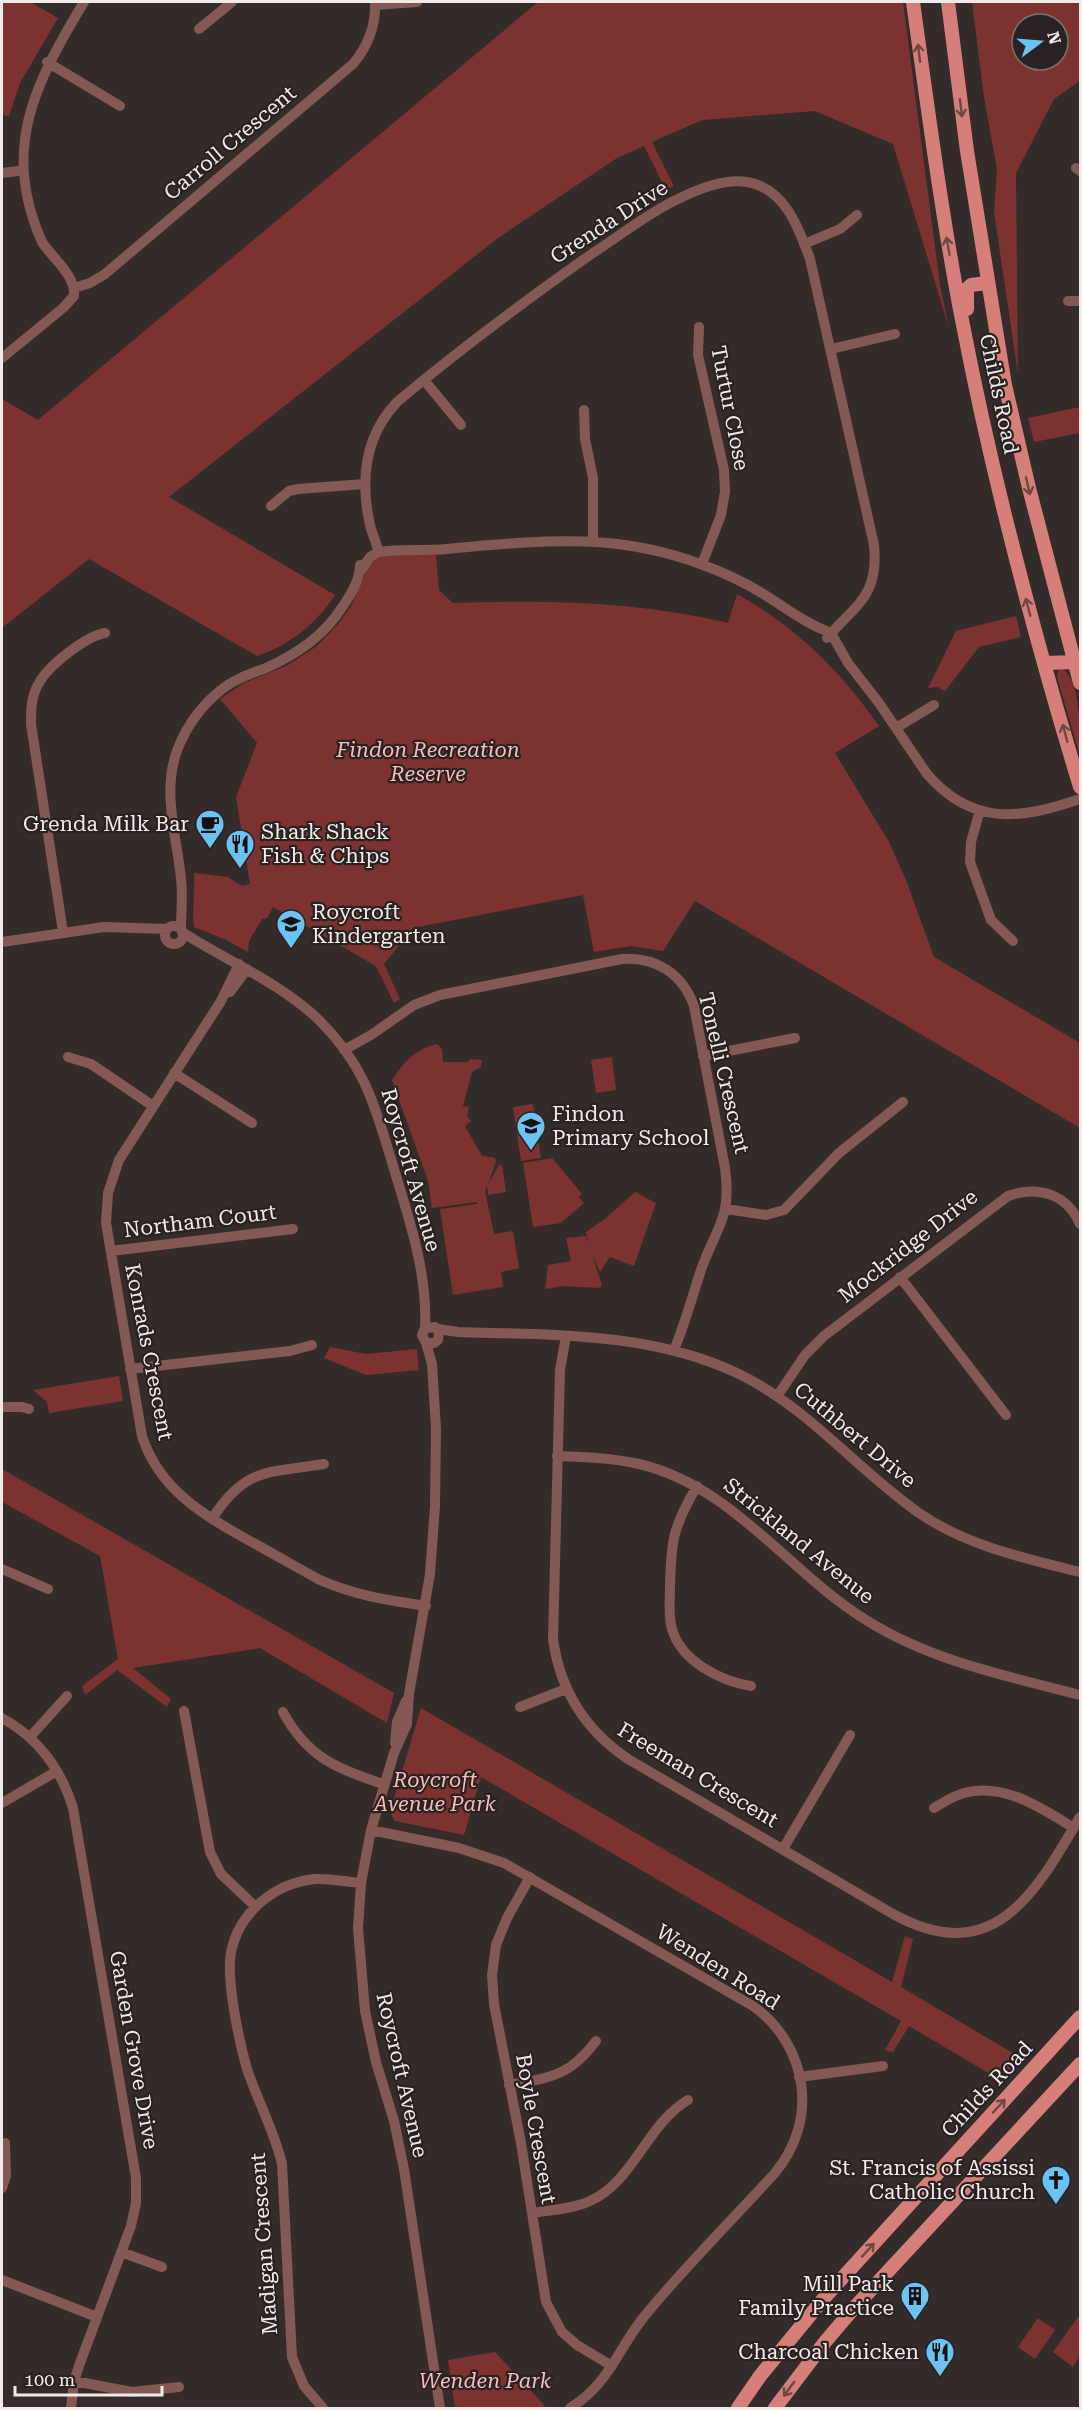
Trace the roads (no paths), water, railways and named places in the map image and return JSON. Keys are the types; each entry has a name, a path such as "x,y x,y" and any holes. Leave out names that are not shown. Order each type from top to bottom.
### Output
{"main road":[{"name":"Childs Road","path":"913,2 919,56 947,236 986,432 1014,553 1080,787"},
{"name":"Childs Road","path":"948,2 967,151 1005,385 1076,655 1080,683"},
{"path":"986,432 981,383 966,295 971,285 987,283"},
{"path":"1045,663 1076,655"},
{"name":"Childs Road","path":"738,2409 760,2376 831,2290 1080,2017"},
{"path":"775,2409 825,2342 854,2308 1080,2064"}],"street":[{"path":"2,358 74,296 74,288 70,279 37,233 24,201 18,171 18,141 25,108 47,62 84,2"},
{"path":"199,29 232,2"},
{"path":"375,3 417,2"},
{"name":"Carroll Crescent","path":"74,288 103,276 353,64 372,30 375,3"},
{"path":"47,62 120,106"},
{"path":"2,173 18,171"},
{"name":"Grenda Drive","path":"376,548 366,533 368,515 365,484 368,451 378,428 397,402 539,291 651,214 697,190 720,183 738,181 755,184 774,194 788,210 804,244 816,279 875,556 873,579 863,601 829,635"},
{"path":"804,244 840,229 857,215"},
{"path":"1068,301 1080,301"},
{"name":"Turtur Close","path":"699,327 698,355 725,486 722,515 702,564"},
{"path":"831,349 895,334"},
{"path":"424,380 461,425"},
{"path":"584,410 584,429 593,478 593,540"},
{"path":"271,506 289,491 365,484"},
{"path":"175,933 181,908 182,887 170,792 174,762 184,734 202,708 220,690 239,678 294,654 317,637 345,604 360,572 376,548 443,549 557,540 593,540 646,548 702,564 746,584 829,635 936,784 956,799 980,810 1004,815 1030,814 1080,799"},
{"path":"63,932 31,710 36,690 45,674 84,641 105,633"},
{"path":"896,728 934,705"},
{"path":"980,810 971,842 970,862 991,920 1013,941"},
{"name":"Roycroft Avenue","path":"2,942 104,927 124,928 155,935 175,933 243,967 303,1006 328,1030 346,1052 365,1084 378,1118 410,1224 426,1306 438,1334 432,1364"},
{"name":"Tonelli Crescent","path":"346,1052 414,1005 440,995 610,961 641,959 669,970 686,988 693,1006 725,1168 728,1194 720,1231 701,1271 678,1351"},
{"name":"Konrads Crescent","path":"243,967 234,988 221,1001 126,1147 111,1179 106,1207 111,1251 140,1429 153,1462 173,1489 185,1501 212,1519 320,1580 337,1587 371,1598 426,1606"},
{"path":"704,1056 795,1038"},
{"path":"68,1057 91,1064 153,1106"},
{"path":"174,1073 252,1124"},
{"path":"726,1209 766,1215 784,1210 838,1153 903,1102"},
{"name":"Mockridge Drive","path":"778,1395 813,1345 999,1201 1017,1192 1040,1191 1058,1198 1072,1210 1080,1224"},
{"name":"Northam Court","path":"111,1251 293,1229"},
{"path":"900,1277 1006,1414"},
{"name":"Roycroft Avenue","path":"425,1328 426,1306"},
{"path":"430,1326 438,1334 434,1343 426,1342 422,1335 425,1328 430,1326"},
{"name":"Cuthbert Drive","path":"438,1334 458,1332 562,1336 631,1341 678,1351 731,1371 778,1395 822,1430 904,1502 927,1518 977,1544 1080,1572"},
{"name":"Freeman Crescent","path":"562,1336 558,1357 560,1370 552,1623 555,1653 566,1689 590,1727 612,1749 916,1926 956,1934 990,1926 1012,1912 1032,1890 1080,1817"},
{"name":"Roycroft Avenue","path":"426,1342 432,1364 436,1464 433,1539 426,1606 409,1694 407,1724 394,1753 371,1830 361,1883 359,1940 365,2011 376,2062 399,2141 440,2409"},
{"path":"130,1369 290,1351 312,1344"},
{"path":"2,1407 29,1409"},
{"name":"Strickland Avenue","path":"557,1456 602,1458 641,1464 697,1486 729,1507 826,1593 892,1635 963,1664 1080,1695"},
{"path":"212,1519 228,1496 247,1480 260,1474 324,1464"},
{"path":"697,1486 680,1516 673,1539 669,1607 671,1627 678,1644 691,1658 728,1681 751,1686"},
{"path":"2,1569 48,1589"},
{"path":"520,1707 566,1689"},
{"path":"30,1737 67,1696"},
{"path":"184,1711 205,1835 210,1852 222,1874 256,1907"},
{"path":"283,1712 297,1735 314,1753 335,1766 384,1784"},
{"name":"Garden Grove Drive","path":"2,1718 30,1737 57,1771 69,1795 76,1823 136,2178 134,2215 74,2381 71,2409"},
{"path":"783,1849 850,1735"},
{"path":"2,1803 57,1771"},
{"path":"934,1808 964,1793 997,1792 1039,1807 1074,1828"},
{"name":"Wenden Road","path":"371,1830 480,1854 504,1863 763,2013 787,2040 792,2051 802,2098 800,2122 794,2143 785,2160 646,2314 595,2390 570,2409"},
{"name":"Boyle Crescent","path":"530,1877 502,1929 493,1959 494,2004 543,2291 550,2312 562,2332 612,2366"},
{"name":"Madigan Crescent","path":"321,2408 304,2386 292,2356 282,2164 274,2133 247,2067 231,1985 231,1953 244,1920 277,1890 318,1879 361,1883"},
{"path":"509,2085 547,2078 564,2072 580,2061 596,2041"},
{"path":"799,2077 883,2066"},
{"path":"531,2213 578,2206 606,2191 621,2176 672,2111 688,2100"},
{"path":"2,2188 6,2176 5,2143"},
{"path":"121,2253 162,2268"},
{"path":"2,2280 97,2317"},
{"path":"74,2381 132,2392 179,2387"}],"place":[{"name":"Grenda Milk Bar","path":"210,850"},
{"name":"Shark Shack Fish & Chips","path":"240,870"},
{"name":"Roycroft Kindergarten","path":"291,950"},
{"name":"Findon Primary School","path":"531,1152"},
{"name":"St. Francis of Assissi Catholic Church","path":"1056,2206"},
{"name":"Mill Park Family Practice","path":"915,2322"},
{"name":"Charcoal Chicken","path":"940,2378"}],"park label":[{"name":"Findon Recreation Reserve","path":"428,762"},
{"name":"Roycroft Avenue Park","path":"435,1792"},
{"name":"Wenden Park","path":"485,2381"}]}
